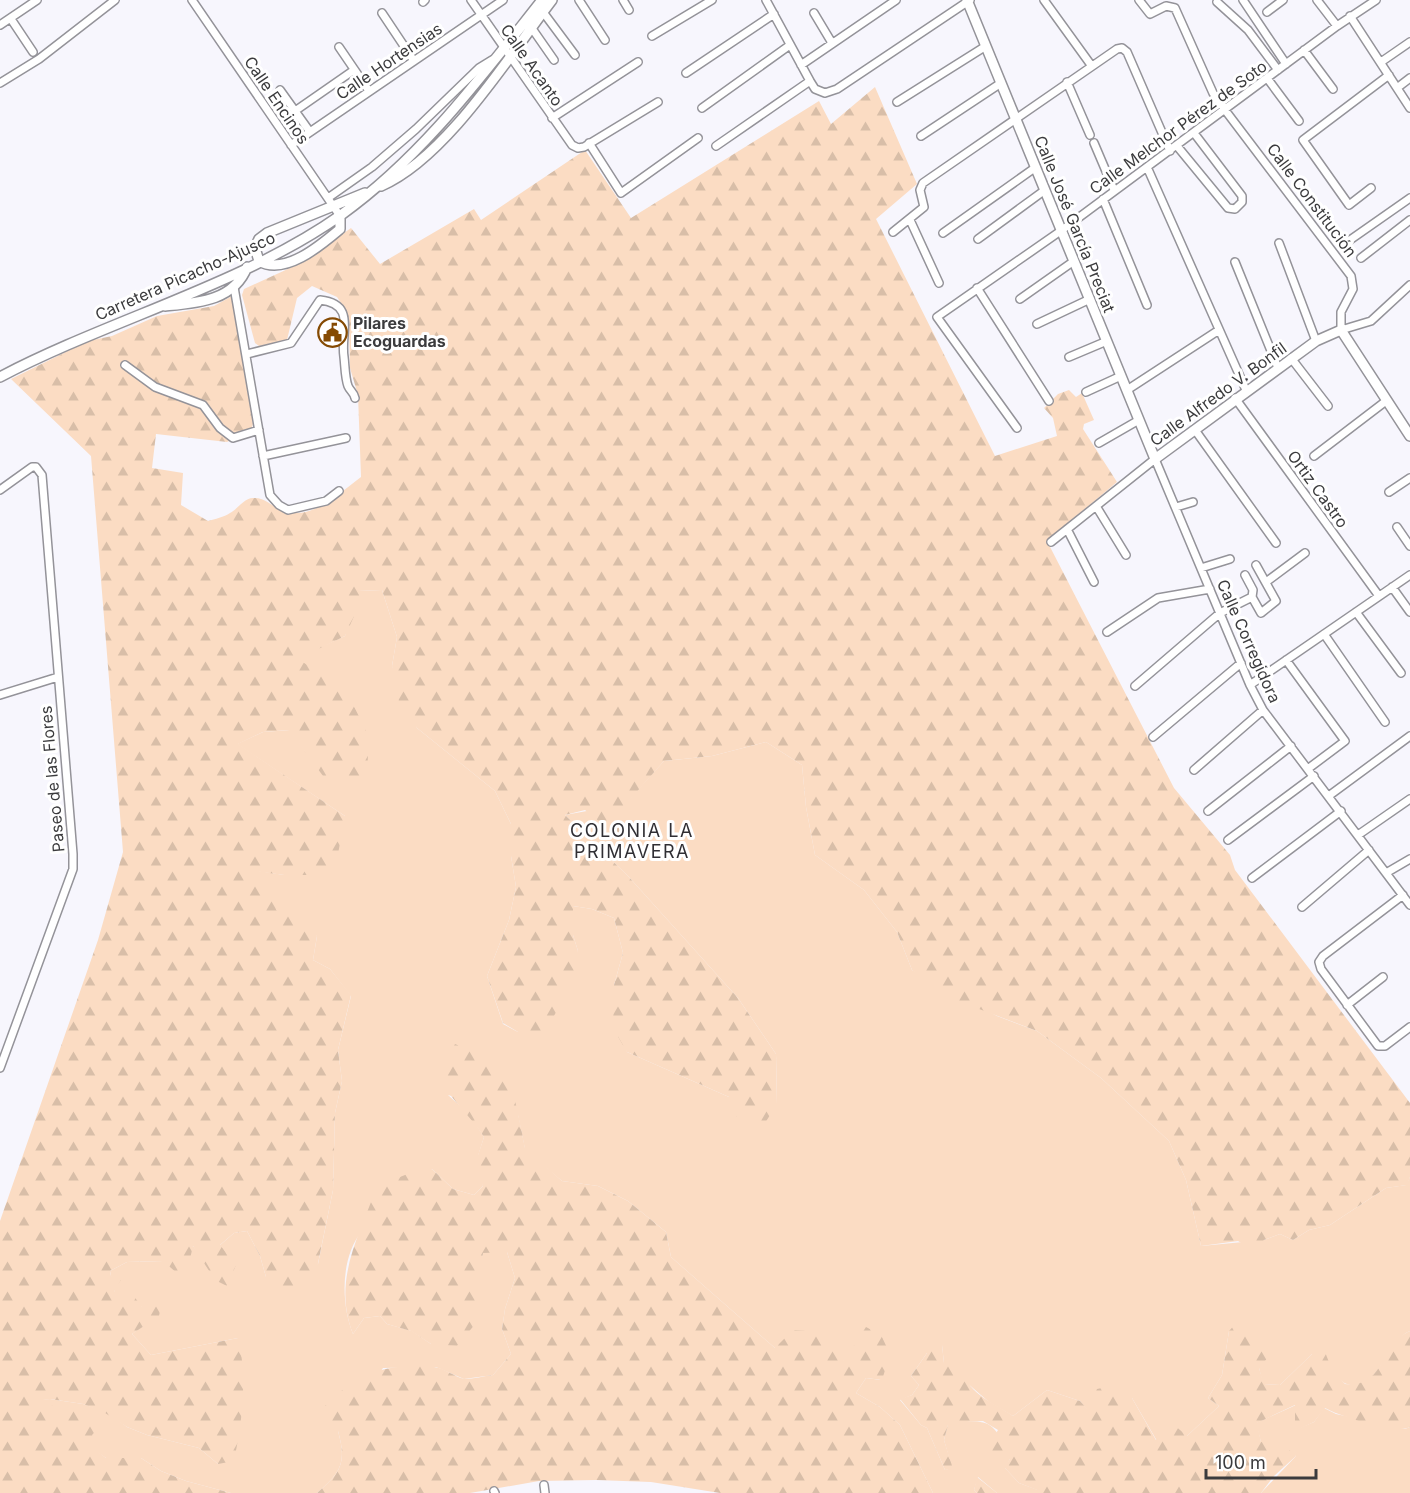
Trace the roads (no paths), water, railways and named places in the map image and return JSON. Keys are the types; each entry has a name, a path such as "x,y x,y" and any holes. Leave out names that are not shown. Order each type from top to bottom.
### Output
{"main road":[{"name":"Carretera Picacho-Ajusco","path":"375,189 397,179 438,143 506,53 542,0"},
{"name":"Carretera Picacho-Ajusco","path":"0,377 260,261 340,216 375,189 444,122 497,58 506,53 531,27 552,0"},
{"name":"Calle José García Preciat","path":"968,0 1155,459"},
{"path":"340,216 340,229 305,254 280,265 268,266 260,261 255,248 259,239 267,233 330,201 375,189"},
{"path":"154,308 216,298 234,287 247,267"},
{"path":"1341,330 1410,436"},
{"name":"Calle Alfredo V. Bonfil","path":"1155,459 1291,358 1316,341 1341,330"}],"street":[{"path":"0,26 37,0"},
{"path":"0,83 39,59 115,0"},
{"name":"Calle Encinos","path":"192,0 340,216"},
{"name":"Calle Acanto","path":"471,0 572,145 578,148 589,143"},
{"name":"Calle Hortensias","path":"291,145 503,0"},
{"path":"579,0 605,40"},
{"path":"622,0 629,10"},
{"path":"652,36 712,0"},
{"path":"766,0 810,81 820,92 837,90 968,0"},
{"path":"801,65 897,0"},
{"path":"1044,0 1091,65"},
{"name":"Calle Constitución","path":"1139,0 1150,14 1166,6 1175,8 1214,93 1225,110 1351,276 1353,289 1341,312 1341,330"},
{"path":"1243,0 1286,64"},
{"path":"1267,12 1283,0"},
{"path":"1317,0 1336,26"},
{"name":"Calle Melchor Pérez de Soto","path":"1017,428 937,317 1062,230 1114,190 1178,146 1336,26 1376,0"},
{"path":"1217,2 1248,30 1278,70"},
{"path":"543,12 575,55"},
{"path":"382,13 414,61"},
{"path":"814,13 832,43"},
{"path":"686,73 774,14"},
{"path":"1350,16 1410,108"},
{"path":"11,19 33,52"},
{"path":"531,27 554,60"},
{"path":"1381,62 1410,42"},
{"path":"702,108 790,45"},
{"path":"897,102 986,46"},
{"path":"339,47 369,91"},
{"path":"892,232 924,207 920,190 923,183 1117,49 1122,48 1127,52 1170,151"},
{"path":"1304,50 1333,89"},
{"path":"330,201 372,167 479,69 497,58"},
{"path":"552,118 638,62"},
{"path":"295,111 354,70"},
{"path":"1371,188 1349,205 1303,140 1389,75"},
{"path":"1267,78 1299,121"},
{"path":"1397,88 1410,78"},
{"path":"716,146 810,81"},
{"path":"1067,82 1090,135"},
{"path":"921,136 1001,83"},
{"path":"280,90 310,132"},
{"path":"658,102 589,143 621,193 698,138"},
{"path":"1178,146 1228,208 1235,209 1242,202 1242,196 1194,133"},
{"path":"1094,142 1114,190"},
{"path":"943,233 1036,167"},
{"path":"1148,167 1246,390"},
{"path":"978,239 1045,190"},
{"path":"1103,198 1147,304"},
{"path":"1350,240 1410,198"},
{"path":"910,220 939,283"},
{"path":"1361,258 1410,220"},
{"path":"1279,243 1316,341"},
{"path":"1020,299 1074,261"},
{"path":"1235,262 1278,368"},
{"path":"234,287 270,495 279,505 288,510 326,501 339,491"},
{"path":"977,288 1049,401"},
{"name":"Calle Alfredo V. Bonfil","path":"1341,330 1371,321 1409,288"},
{"path":"1037,324 1089,298"},
{"path":"247,354 291,343 320,300 332,302 339,307 344,318 343,353 348,385 355,398"},
{"path":"1127,390 1220,330"},
{"path":"1069,357 1107,341"},
{"path":"1291,358 1328,406"},
{"path":"125,364 155,387 203,405 219,428 233,438 259,430"},
{"path":"1086,392 1121,376"},
{"name":"Ortiz Castro","path":"1235,398 1379,596"},
{"path":"1314,456 1386,401"},
{"path":"1099,443 1139,420"},
{"path":"1195,430 1276,543"},
{"path":"263,456 346,438"},
{"name":"Calle Alfredo V. Bonfil","path":"1051,542 1155,459"},
{"name":"Calle Corregidora","path":"1155,459 1250,685 1263,710 1330,795 1410,905"},
{"name":"Paseo de las Flores","path":"0,490 32,467 36,467 42,475 73,868 1,1063"},
{"path":"1389,492 1410,478"},
{"path":"1176,507 1193,502"},
{"path":"1096,506 1126,555"},
{"path":"1397,527 1410,546"},
{"path":"1067,529 1094,582"},
{"path":"1266,582 1305,554"},
{"path":"1201,568 1230,559"},
{"path":"1245,575 1253,590 1252,597 1261,613 1276,601 1256,565"},
{"path":"1250,685 1410,575"},
{"path":"1392,587 1410,612"},
{"path":"1107,632 1158,598 1210,589"},
{"path":"1135,686 1220,613 1252,597"},
{"path":"1356,612 1401,673"},
{"path":"1324,634 1385,722"},
{"path":"1286,660 1346,741 1309,768"},
{"path":"1153,737 1241,663"},
{"path":"0,695 58,677"},
{"path":"1194,770 1263,710"},
{"path":"1330,795 1410,736"},
{"path":"1208,811 1290,746"},
{"path":"1228,840 1314,776"},
{"path":"1358,835 1410,799"},
{"path":"1252,878 1341,811"},
{"path":"1302,908 1369,850"},
{"path":"1386,873 1410,860"},
{"path":"1403,896 1323,956 1320,962 1321,969 1378,1046 1385,1046 1410,1027"},
{"path":"1347,1005 1383,977"}],"place":[{"name":"Pilares Ecoguardas","path":"332,332"}],"district":[{"name":"COLONIA LA PRIMAVERA","path":"632,841"}]}
